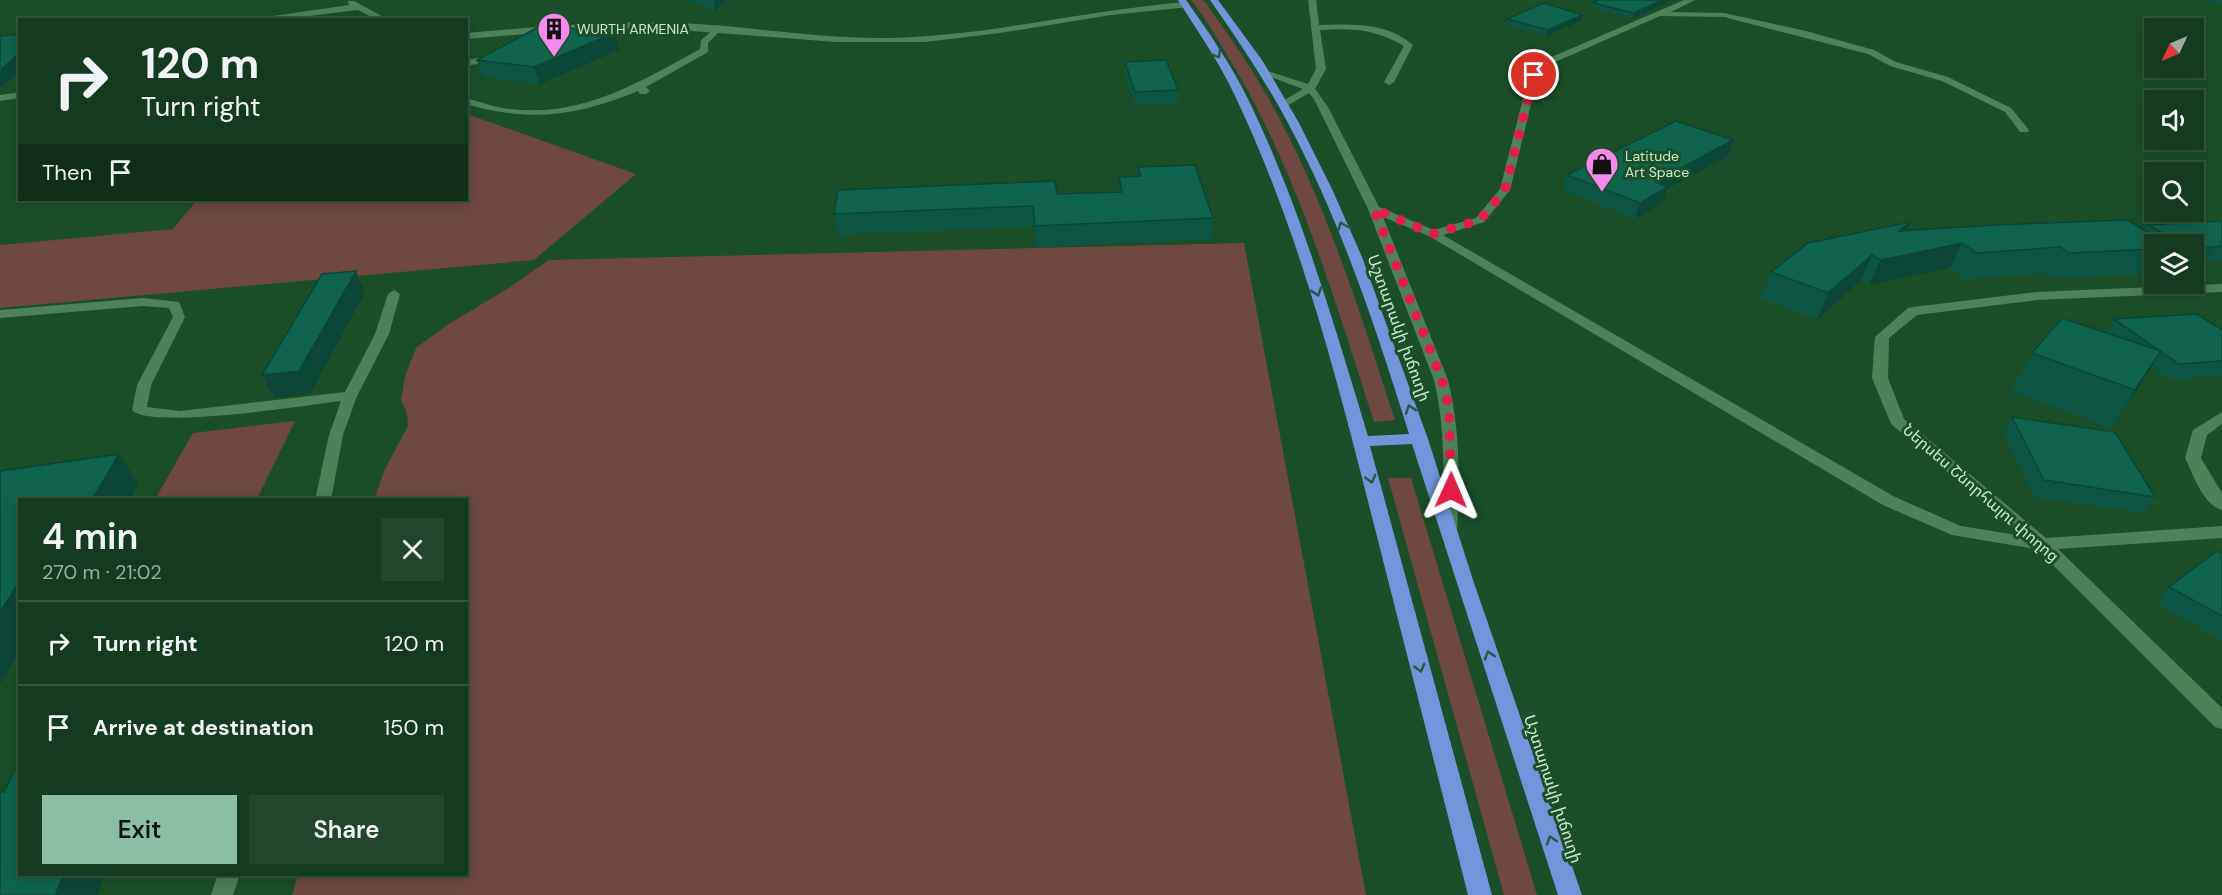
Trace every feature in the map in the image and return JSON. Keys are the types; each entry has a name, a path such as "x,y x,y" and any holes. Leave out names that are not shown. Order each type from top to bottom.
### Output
{"highway":[{"name":"Աշտարակի խճուղի","path":"1214,0 1265,72 1284,104 1329,194 1382,328 1569,895"},
{"path":"1184,3 1214,48 1241,96 1285,195 1325,318 1361,441 1480,895"},
{"path":"1361,441 1420,439"}],"street":[{"path":"345,0 381,18"},
{"path":"468,36 677,26 888,41 985,33 1184,3"},
{"path":"266,18 359,7"},
{"path":"0,98 18,95"},
{"name":"Ներսես Շնորհալու փողոց","path":"2222,288 2037,296 1913,311 1882,337 1880,378 1897,421 2042,544 2222,722"},
{"path":"2222,417 2199,433 2193,458 2211,493 2222,504"},
{"path":"2042,544 2222,532"}],"lane":[{"path":"1284,104 1311,88 1321,69 1312,0"},
{"path":"1433,234 1480,220 1505,190 1534,75 1550,61 1691,0"},
{"path":"1659,14 1724,15 1803,33 1870,52 1893,64 1944,79 2008,110 2024,130"},
{"path":"1316,28 1366,26 1386,31 1409,45 1389,82"},
{"path":"468,101 519,113 547,113 605,100 639,87 705,50 704,42 719,28"},
{"path":"468,63 504,56"},
{"path":"1265,72 1311,88 1323,103 1328,119 1374,209 1442,380 1449,407 1452,468 1449,534"},
{"path":"607,110 645,91 639,87"},
{"path":"1374,209 1433,234 1889,501 1958,531 2042,544"},
{"path":"323,498 336,435 350,396 382,334 394,294"},
{"path":"0,314 143,302 174,305 179,317 144,386 139,411 180,415 350,396"},
{"path":"222,895 228,876"}],"shaded area":[{"path":"1191,0 1203,0 1206,3 1252,70 1286,132 1323,212 1339,254 1395,420 1374,422 1315,244 1280,157 1238,73 1210,26"},
{"path":"468,114 636,174 534,260 0,308 0,245 173,229 196,201 468,201"},
{"path":"1244,243 1366,895 292,895 298,876 468,876 468,498 374,498 385,469 408,426 407,413 401,400 405,376 416,348 447,325 507,289 549,260"},
{"path":"295,421 257,498 156,498 193,433"},
{"path":"1388,478 1411,478 1537,895 1504,895"}],"building":[{"path":"1599,0 1662,0 1634,13 1593,3"},
{"path":"1544,3 1582,15 1548,30 1507,19"},
{"path":"542,25 614,33 534,67 477,60"},
{"path":"18,34 18,55 0,70 0,36"},
{"path":"1166,60 1178,90 1135,92 1125,62"},
{"path":"1676,121 1733,140 1655,182 1668,187 1640,203 1567,175"},
{"path":"1195,165 1213,218 1035,226 1033,206 834,214 838,190 1055,181 1057,194 1122,192 1119,177 1141,176 1138,167"},
{"path":"2128,220 2151,234 2144,234 2144,249 2069,253 2061,247 1977,253 1962,243 1881,260 1872,255 1828,293 1771,272 1808,243 1910,222 1899,231"},
{"path":"2222,221 2222,246 2204,248 2204,234 2164,234 2148,225 2204,222"},
{"path":"356,271 299,371 262,375 322,274"},
{"path":"2197,314 2222,330 2222,361 2179,364 2114,319"},
{"path":"2062,318 2161,351 2135,390 2032,353"},
{"path":"2012,417 2115,432 2155,497 2044,480"},
{"path":"119,454 93,498 18,498 18,584 0,612 0,471"},
{"path":"2217,551 2222,553 2222,616 2169,587"},
{"path":"18,765 18,876 63,876 55,895 0,895 0,792 4,792"}],"place":[{"name":"WURTH ARMENIA","path":"554,58"},
{"name":"Latitude Art Space","path":"1602,193"}],"route":[{"path":"1451,490 1449,407 1442,380 1374,209 1433,234 1480,220 1505,190 1534,75"}]}
